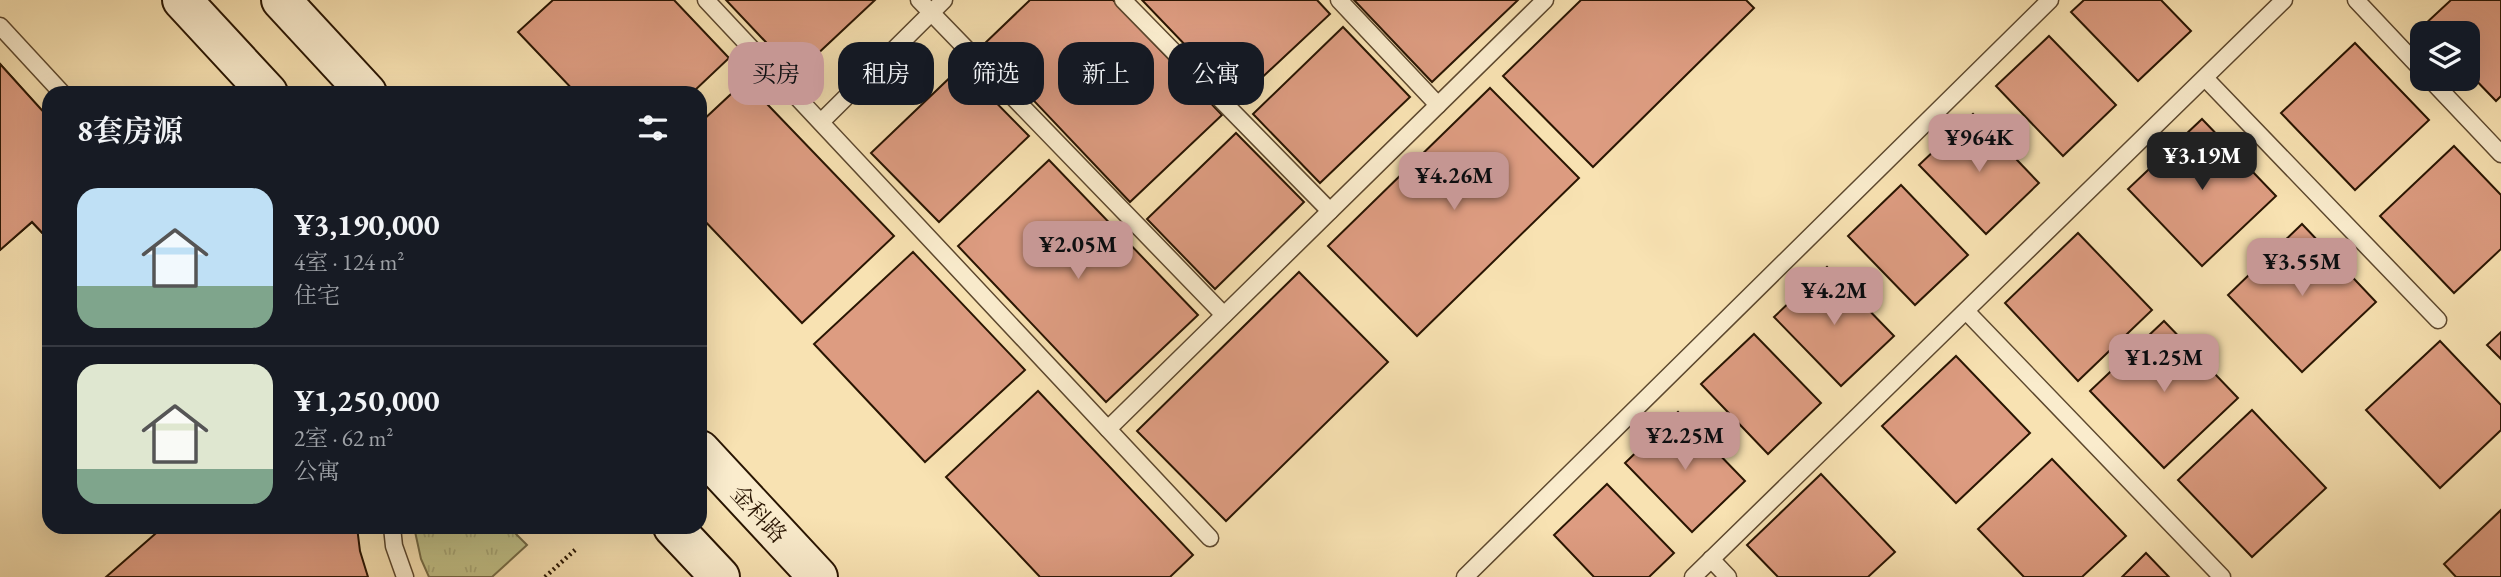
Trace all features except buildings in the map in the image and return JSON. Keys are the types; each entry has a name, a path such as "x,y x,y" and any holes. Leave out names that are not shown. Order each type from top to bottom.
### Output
{"main road":[{"path":"182,0 262,86"},
{"path":"281,0 361,86"},
{"name":"金科路","path":"707,462 818,577"},
{"path":"680,534 720,577"}],"lane":[{"path":"706,0 1210,538"},
{"path":"919,0 1224,316"},
{"path":"821,122 944,0"},
{"path":"1123,0 1330,211"},
{"path":"1339,0 1438,105"},
{"path":"1108,429 1545,0"},
{"path":"1465,577 2050,0"},
{"path":"1693,577 2284,0"},
{"path":"2356,0 2410,57"},
{"path":"0,26 56,86"},
{"path":"2205,78 2438,320"},
{"path":"2441,91 2501,154"},
{"path":"1966,311 2221,577"},
{"path":"393,534 394,547 405,577"},
{"path":"1711,559 1728,577"}],"path":[{"path":"545,577 575,550"}],"green space":[{"path":"416,534 516,534 527,545 492,577 429,577 421,559"}]}
